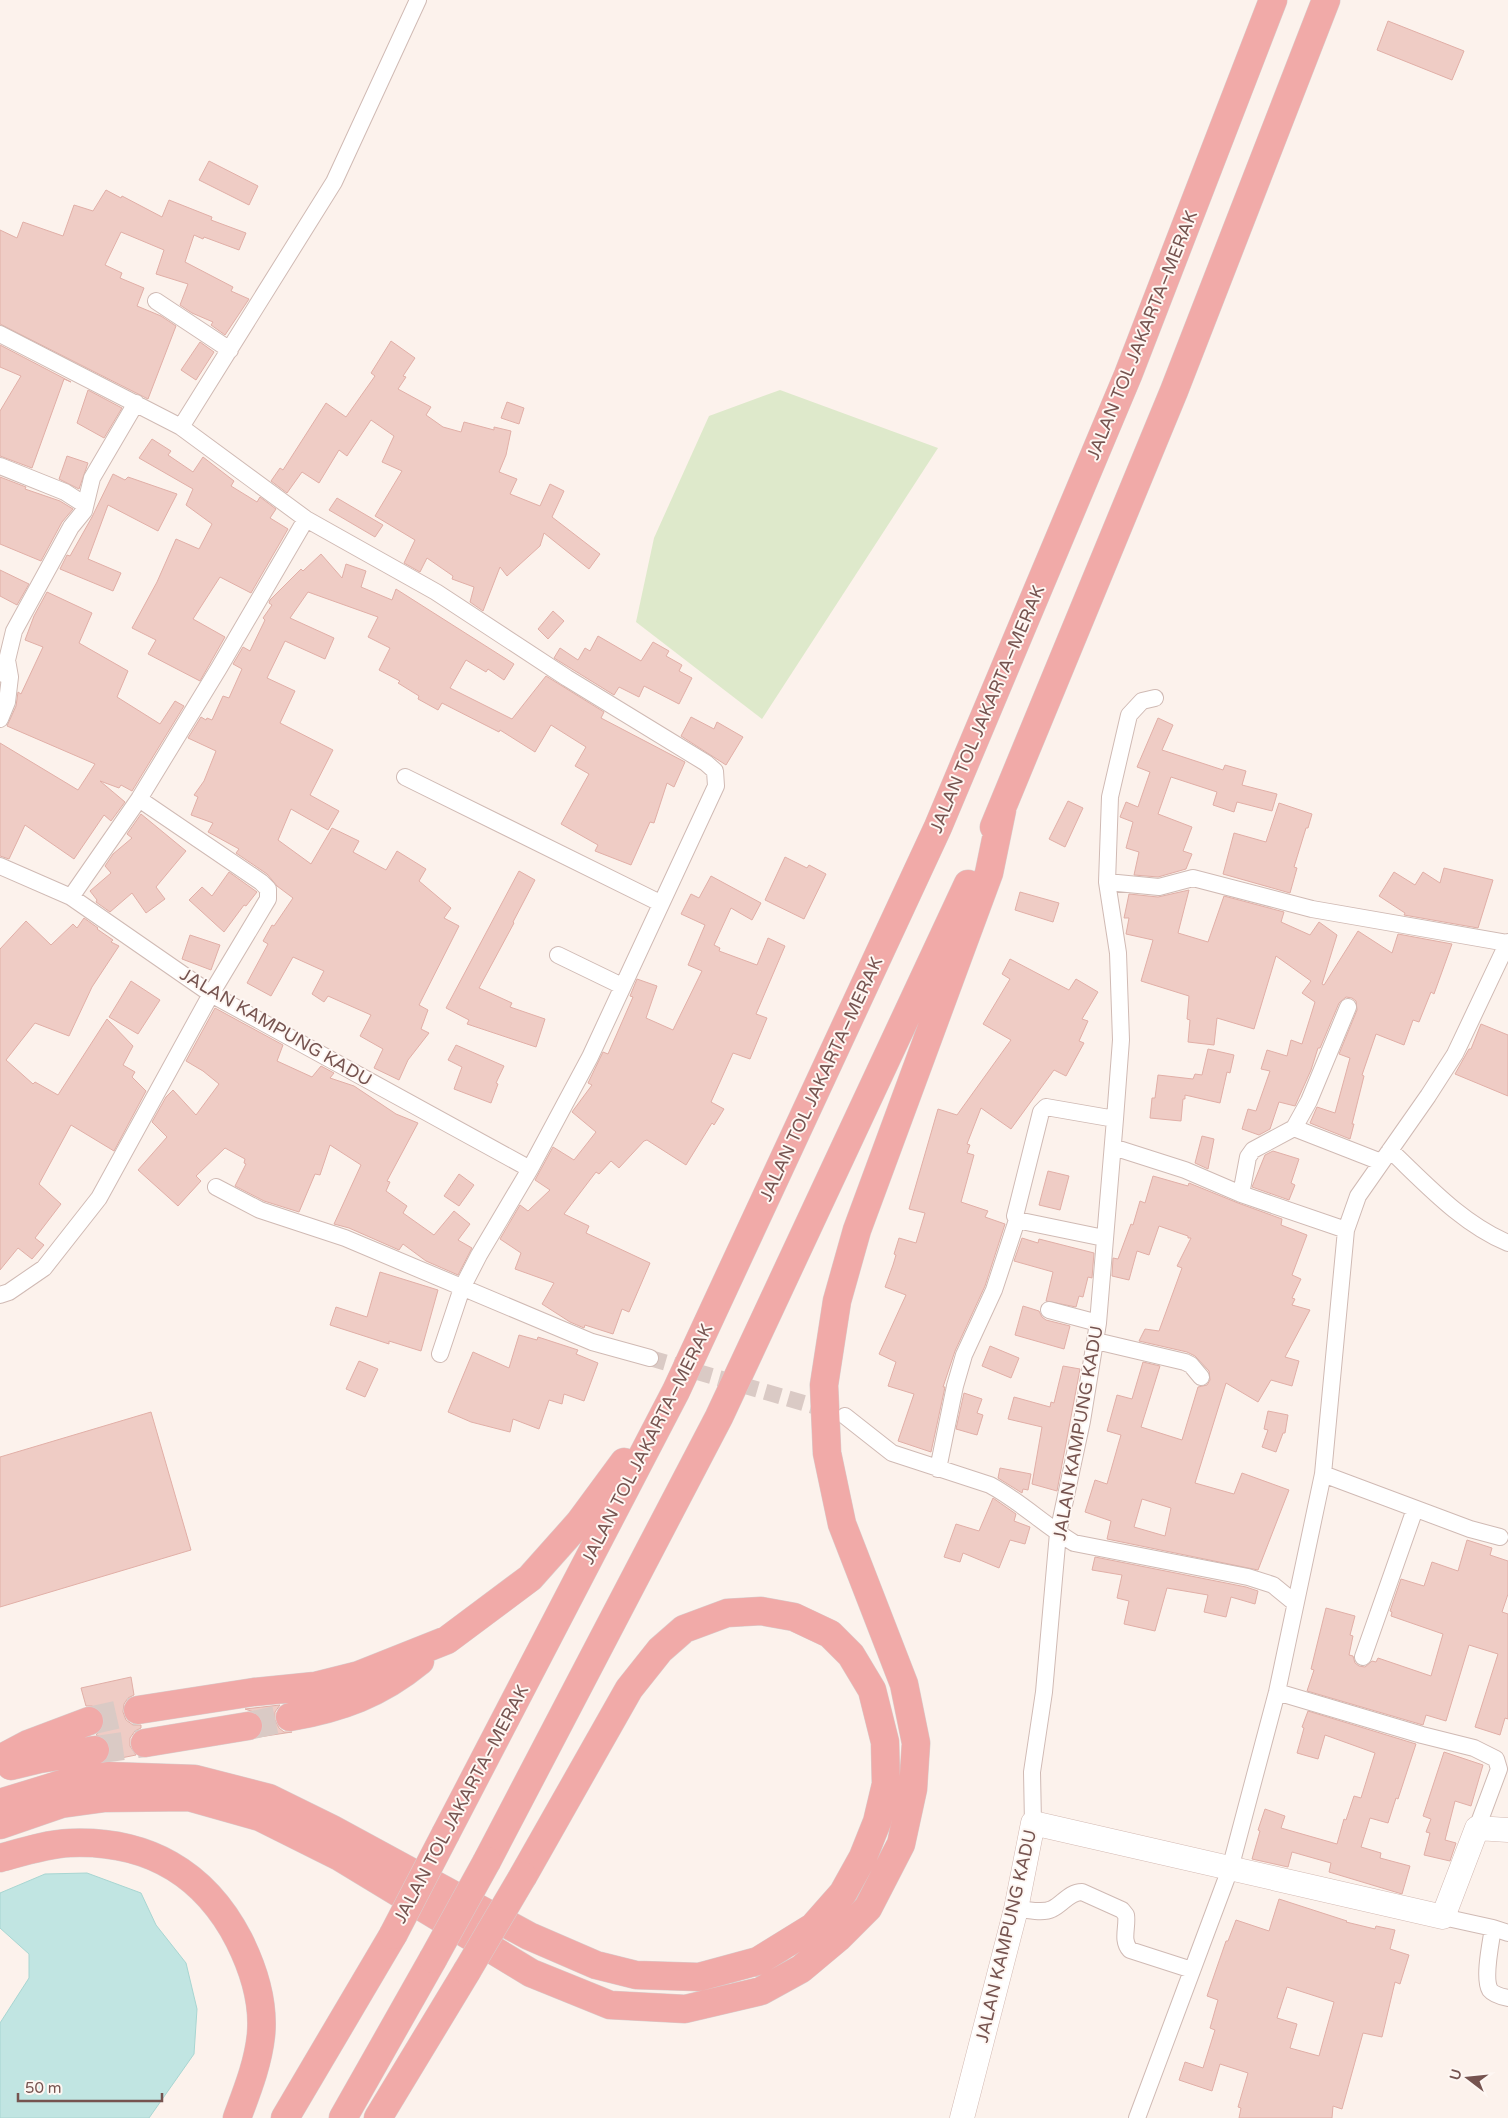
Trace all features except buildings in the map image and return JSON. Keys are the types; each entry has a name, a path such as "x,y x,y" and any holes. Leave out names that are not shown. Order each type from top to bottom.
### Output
{"highway":[{"name":"JALAN TOL JAKARTA–MERAK","path":"285,2118 393,1935 676,1391 938,827 1128,375 1273,0"},
{"path":"343,2118 487,1860 720,1417 1002,810 1174,391 1326,0"},
{"path":"0,1825 60,1804 105,1798 190,1797 260,1817 340,1857 531,1973 610,2005 685,2009 761,1991 801,1969 838,1938 868,1908 902,1844 913,1789 916,1743 904,1684 842,1524 827,1453 824,1385 837,1301 858,1230 989,873 1002,810"},
{"path":"290,1717 328,1710 361,1699 400,1677 530,1578 579,1523 676,1391"},
{"path":"0,1803 65,1783 108,1776 195,1779 268,1798 332,1829 529,1936 596,1965 636,1975 699,1977 758,1961 813,1927 843,1893 863,1857 877,1822 886,1784 885,1742 872,1690 851,1655 830,1634 794,1617 761,1611 727,1613 684,1629 660,1650 629,1689 523,1876 467,1971 378,2118"},
{"path":"138,1710 254,1692 315,1686 359,1675 447,1640"},
{"path":"0,1759 28,1744 89,1721"},
{"path":"145,1743 248,1726"},
{"path":"0,1769 40,1759 95,1750"},
{"path":"0,1858 27,1850 69,1843 108,1844 138,1851 167,1862 190,1877 209,1895 232,1926 244,1950 258,1991 261,2034 251,2083 237,2118"}],"street":[{"path":"182,427 334,182 418,0"},
{"path":"156,300 230,350"},
{"path":"0,334 182,427 306,518 436,592 567,678 715,770 716,786 590,1057 530,1169 479,1255 462,1288 440,1354"},
{"path":"0,719 7,702 5,675 14,631 71,526 84,511 92,478 136,403"},
{"path":"0,466 65,492 85,505"},
{"path":"71,897 139,799 219,668 306,518"},
{"name":"JALAN KAMPUNG KADU","path":"962,2118 1016,1909 1033,1823 1032,1772 1044,1692 1058,1533 1082,1421 1098,1324 1121,1040 1118,953 1107,882 1110,797 1129,715 1135,706 1142,701 1155,698"},
{"path":"405,777 660,903"},
{"path":"0,1296 44,1268 98,1198 210,994 268,898 268,889 262,882 139,799"},
{"name":"JALAN KAMPUNG KADU","path":"0,866 71,897 210,994 530,1169"},
{"path":"1107,882 1159,887 1193,878 1312,909 1508,943 1455,1054 1358,1196 1346,1230 1323,1474 1276,1692 1230,1869 1137,2118"},
{"path":"558,955 622,986"},
{"path":"1241,1194 1248,1157 1254,1150 1294,1128 1309,1101 1348,1007"},
{"path":"938,1470 947,1433 951,1405 964,1355 994,1290 1018,1220 1015,1216 1041,1112 1046,1107 1115,1119"},
{"path":"1294,1128 1385,1156 1454,1210 1492,1236 1508,1243"},
{"path":"1113,1147 1185,1170 1241,1194 1346,1230"},
{"path":"216,1188 260,1210 345,1238 592,1342 650,1358"},
{"path":"1018,1220 1104,1238"},
{"path":"1049,1310 1098,1324"},
{"path":"1096,1340 1131,1347 1186,1362 1191,1364 1202,1377"},
{"path":"845,1416 892,1453 996,1488 1058,1533 1074,1542 1262,1581 1273,1585 1295,1603"},
{"path":"1323,1474 1470,1529 1500,1537"},
{"path":"1362,1657 1415,1509"},
{"path":"1276,1692 1422,1735 1474,1748 1496,1759 1499,1769 1443,1917"},
{"path":"1033,1823 1500,1930 1487,1977 1490,1990 1495,1994 1508,1998"},
{"path":"1478,1828 1508,1830"},
{"path":"1016,1909 1044,1912 1051,1910 1076,1892 1082,1892 1122,1910 1126,1915 1126,1945 1130,1950 1192,1970"}],"green space":[{"path":"780,390 938,448 762,719 636,622 654,538 709,416"}],"water":[{"path":"87,1873 141,1893 156,1925 186,1963 197,2009 194,2054 149,2118 0,2118 0,2023 29,1978 29,1954 0,1928 0,1893 45,1874"}],"tunnel":[{"path":"650,1358 831,1411"},
{"path":"89,1721 138,1710"},
{"path":"248,1726 290,1717"},
{"path":"95,1750 145,1743"}]}
